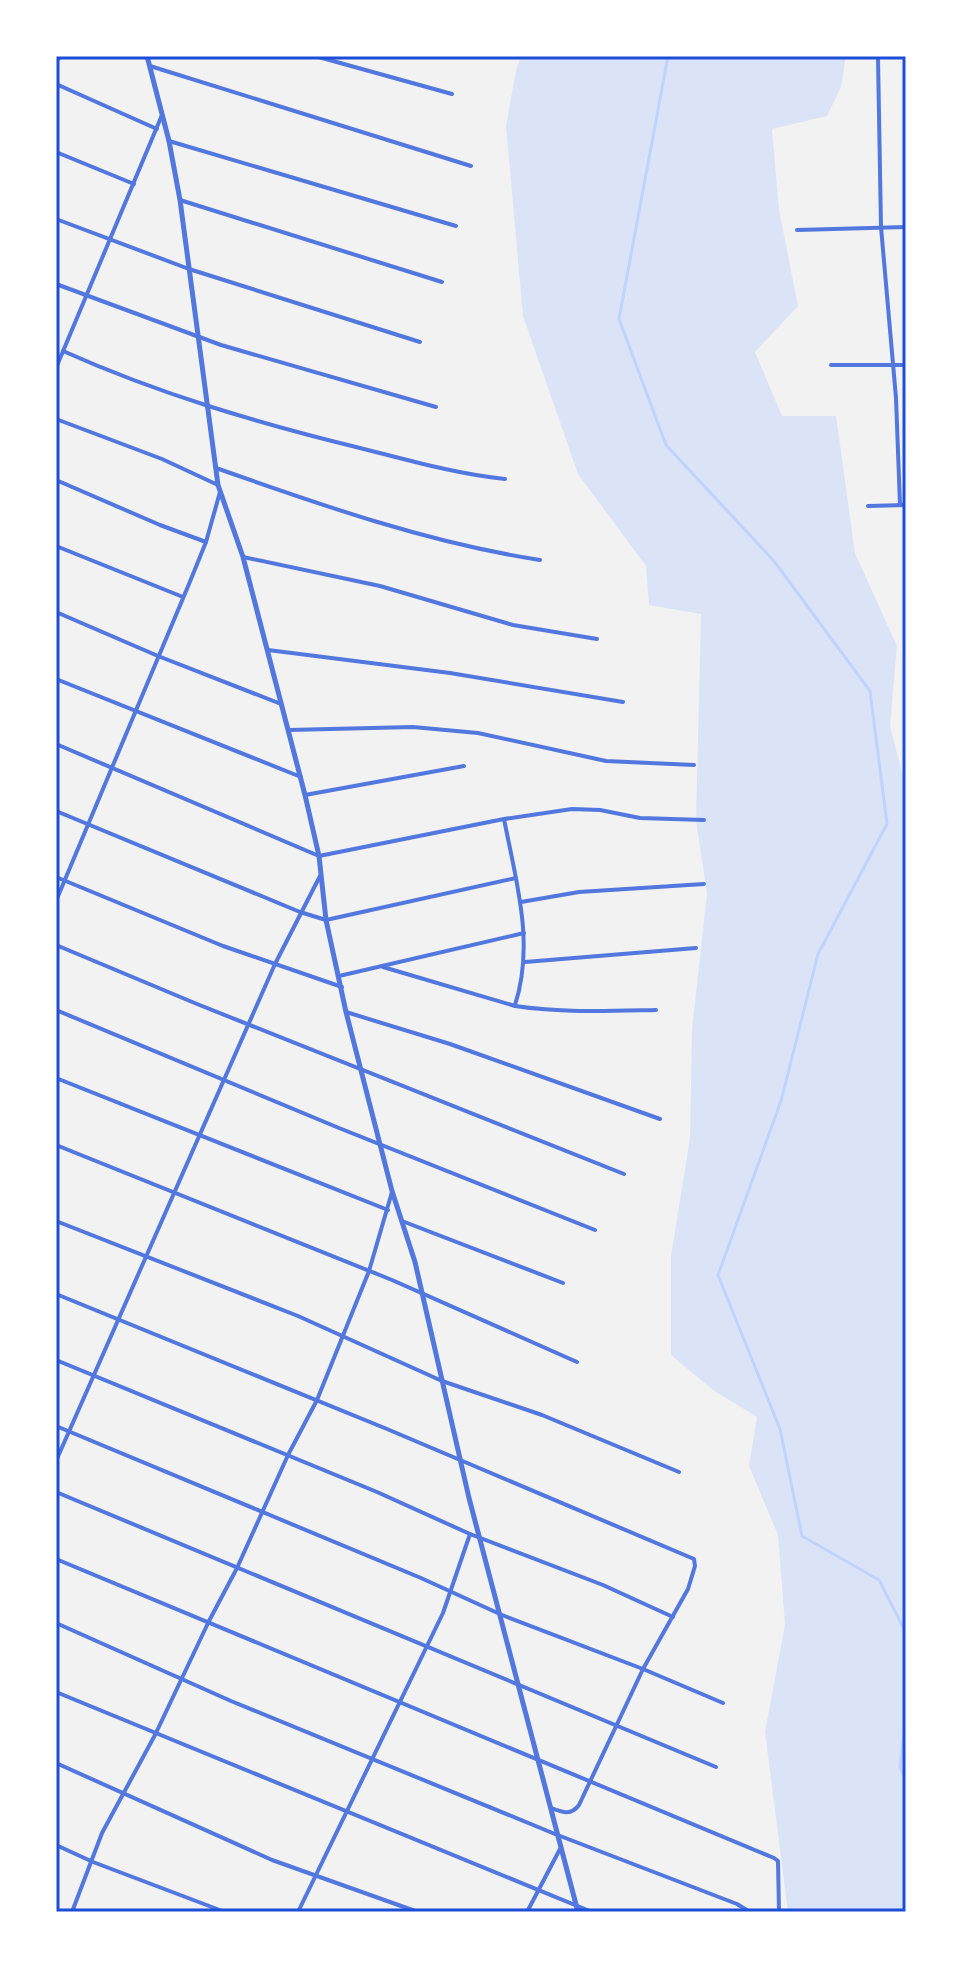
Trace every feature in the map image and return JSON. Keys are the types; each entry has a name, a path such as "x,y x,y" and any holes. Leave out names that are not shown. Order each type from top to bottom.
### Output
{"street":[{"path":"56,61 61,56"},
{"path":"147,56 169,141 180,200 218,485 243,557 301,777 319,856 326,920 346,1012 422,1294 460,1459 502,1615 555,1834 578,1912"},
{"path":"315,56 452,94"},
{"path":"868,506 903,505 881,227 878,58"},
{"path":"150,66 471,166"},
{"path":"56,84 157,129"},
{"path":"56,368 162,115"},
{"path":"169,141 456,226"},
{"path":"56,152 134,184"},
{"path":"180,200 442,282"},
{"path":"56,219 189,269 420,342"},
{"path":"797,230 906,227"},
{"path":"56,284 197,336 436,407"},
{"path":"63,351 144,385 208,407 442,468 505,479"},
{"path":"831,365 906,365"},
{"path":"56,419 162,459 218,485"},
{"path":"216,468 387,524 494,553 540,560"},
{"path":"56,480 206,542"},
{"path":"56,901 206,542 220,492"},
{"path":"56,546 183,597"},
{"path":"243,557 380,586 513,625 597,639"},
{"path":"56,612 281,704"},
{"path":"268,650 450,673 623,702"},
{"path":"56,679 301,777"},
{"path":"289,730 413,727 478,733 606,761 694,765"},
{"path":"56,744 319,856 504,819 585,809 640,818 704,820"},
{"path":"305,795 464,766"},
{"path":"56,811 326,920 516,878"},
{"path":"504,819 524,932 525,962 515,1006"},
{"path":"56,1461 197,1136 250,1025 275,964 321,873"},
{"path":"56,877 223,946 342,987"},
{"path":"521,902 579,892 704,884"},
{"path":"339,976 524,932"},
{"path":"56,945 624,1174"},
{"path":"525,962 696,948"},
{"path":"383,967 515,1006 564,1011 656,1010"},
{"path":"56,1010 595,1230"},
{"path":"346,1012 450,1044 660,1119"},
{"path":"56,1078 388,1210"},
{"path":"56,1145 369,1271 577,1362"},
{"path":"72,1912 102,1833 155,1735 317,1400 369,1271 392,1191"},
{"path":"56,1221 298,1316 442,1381 542,1415 679,1472"},
{"path":"402,1221 563,1283"},
{"path":"56,1294 460,1459 696,1561 694,1573 673,1617 643,1669 576,1810 564,1813 549,1807"},
{"path":"56,1360 470,1534 591,1580 673,1617"},
{"path":"56,1426 263,1511 502,1615 723,1703"},
{"path":"56,1492 716,1767"},
{"path":"298,1912 427,1647 470,1534"},
{"path":"56,1559 776,1859 779,1912"},
{"path":"56,1623 373,1759 737,1904 750,1912"},
{"path":"56,1692 592,1912"},
{"path":"56,1763 272,1860 418,1912"},
{"path":"56,1845 225,1912"},
{"path":"527,1912 560,1849"}],"shaded area":[{"path":"521,56 846,56 841,87 827,116 772,129 779,209 798,306 755,352 782,416 836,416 855,553 897,646 890,726 906,788 906,1912 788,1912 765,1732 785,1625 778,1535 749,1466 757,1417 713,1390 671,1355 671,1256 690,1138 692,1030 707,893 696,821 701,614 649,605 646,566 578,474 523,316 506,126"}],"waterway":[{"path":"668,56 619,319 666,445 774,561 870,691 887,824 818,954 781,1101 718,1275 780,1429 802,1536 879,1580 906,1633"},
{"path":"906,1717 900,1767 906,1779"}]}
